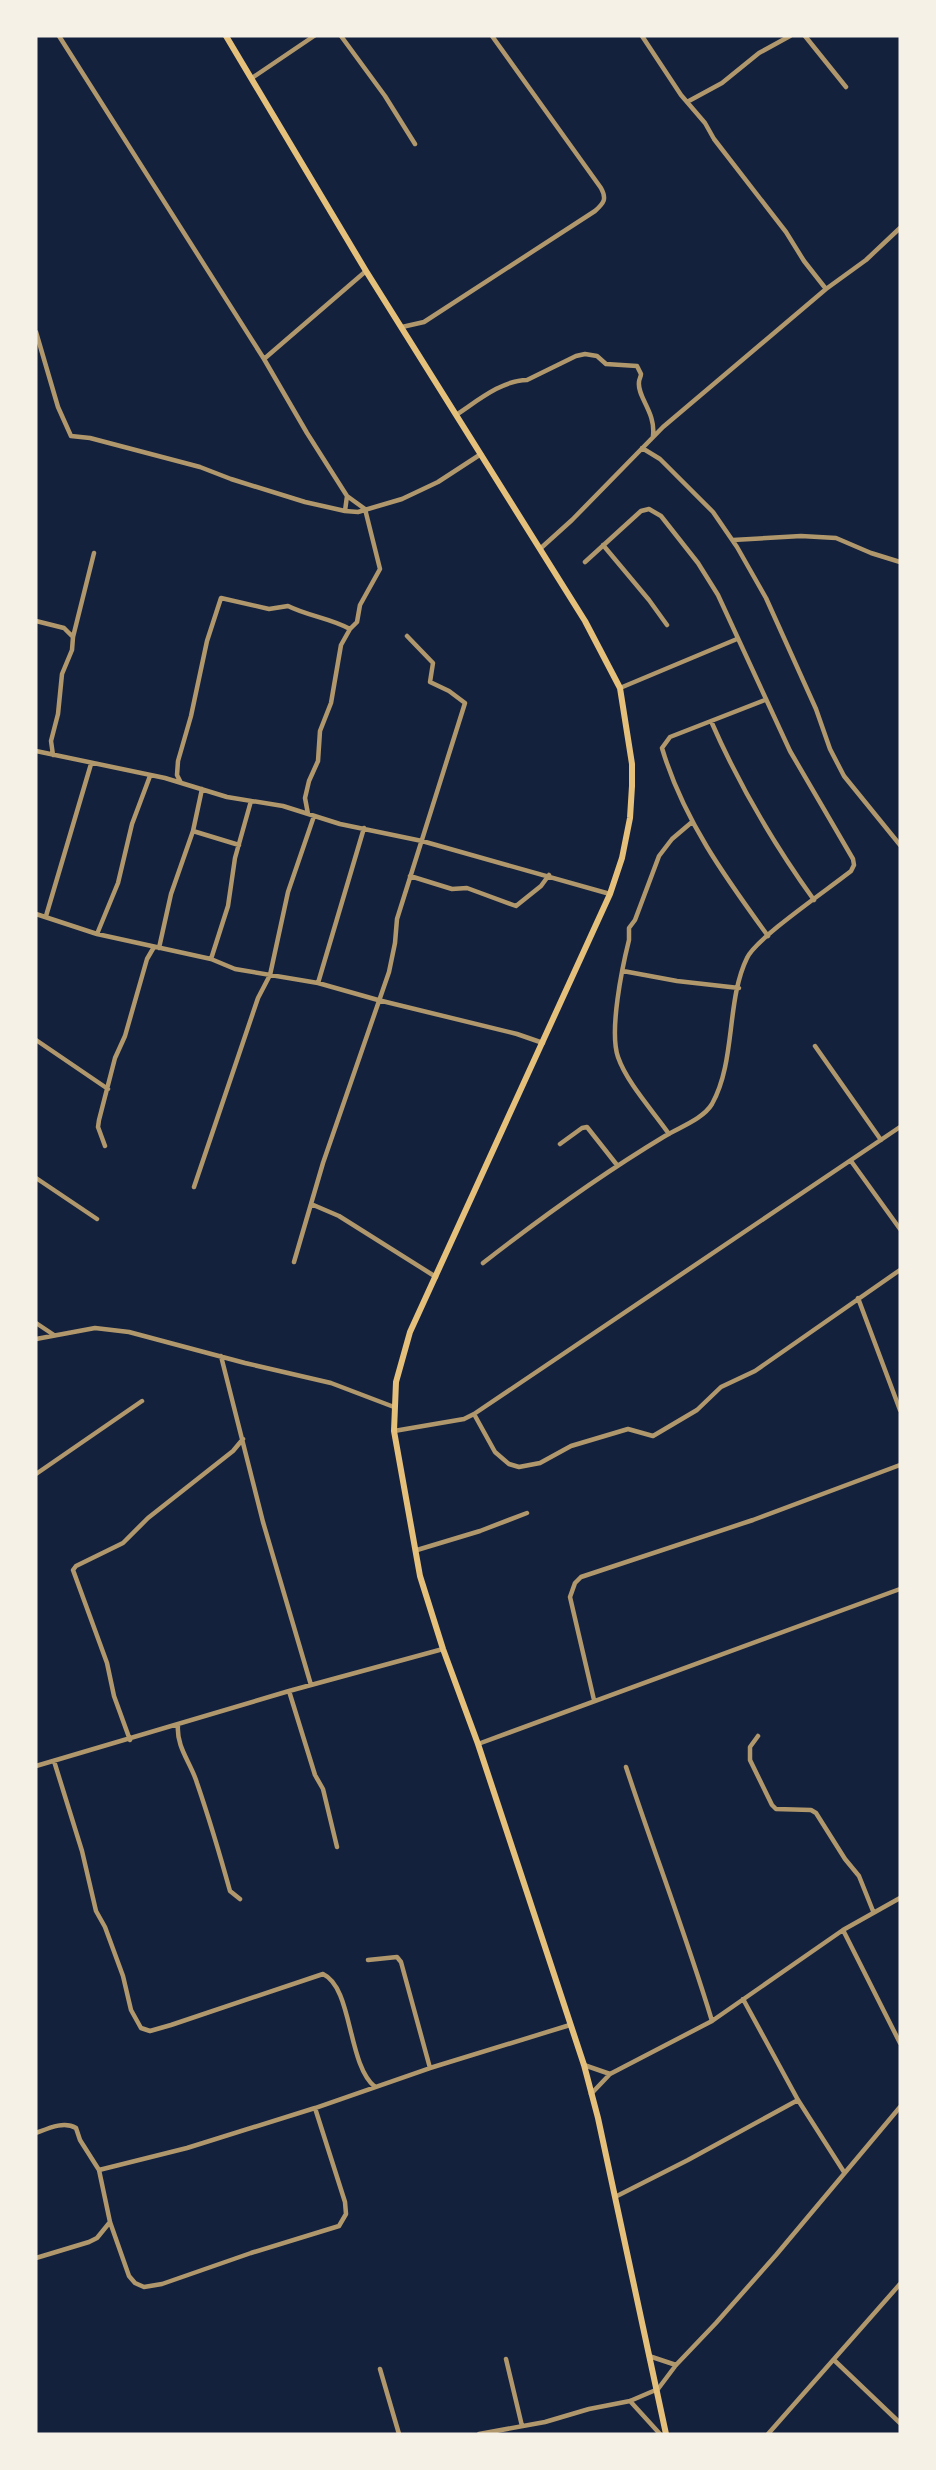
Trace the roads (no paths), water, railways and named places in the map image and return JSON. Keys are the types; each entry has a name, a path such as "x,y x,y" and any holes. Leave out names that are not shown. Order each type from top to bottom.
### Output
{"main road":[{"path":"226,36 366,270 586,621 620,688 632,764 632,786 622,858 610,894 410,1332 399,1366 394,1407 394,1431 417,1550 420,1576 443,1649 478,1744 584,2065 658,2389 666,2434"}],"street":[{"path":"59,36 264,359 307,433 347,496 365,509 380,569 360,605 357,622 341,645 331,703 320,731 318,761 309,781 306,798 308,814"},
{"path":"252,78 314,36"},
{"path":"341,36 385,96 415,144"},
{"path":"402,327 424,322 595,211 604,201 605,195 601,188 492,36"},
{"path":"642,36 687,102 705,122 714,139 786,232 804,261 826,289"},
{"path":"687,102 722,83 758,53 790,36"},
{"path":"805,36 846,87"},
{"path":"541,548 572,520 653,437 826,289 866,260 900,228"},
{"path":"264,359 366,270"},
{"path":"36,332 58,407 71,436 90,438 200,467 231,479 305,502 345,511 365,509 402,499 438,482 480,454"},
{"path":"456,415 501,388 533,378 576,356 593,355 606,364 637,366 642,374 639,382 653,417 653,437"},
{"path":"642,448 660,459 672,470 713,512 733,540 766,598 816,709 830,749 844,776 900,846"},
{"path":"345,511 347,496"},
{"path":"483,1263 617,1165 698,1117 712,1105 725,1067 739,988 747,957 768,936 851,871 854,865 853,859 790,751 718,596 698,563 661,516 655,511 641,511 585,562"},
{"path":"733,540 801,536 836,538 871,553 900,562"},
{"path":"603,545 649,600 667,625"},
{"path":"53,755 51,741 58,714 62,674 72,650 73,637 94,553"},
{"path":"181,783 178,775 178,761 191,716 208,641 222,598 270,609 288,606 298,612 336,622 350,630"},
{"path":"36,621 64,628 73,637"},
{"path":"294,1262 323,1163 389,972 395,943 397,919 466,703 456,695 430,682 433,662 408,636"},
{"path":"620,688 738,639"},
{"path":"766,700 670,737 662,748 669,770 692,822 718,866 768,936"},
{"path":"711,721 729,763 761,822 814,900"},
{"path":"36,751 181,783 252,801 283,806 340,824 422,841 549,875 610,894"},
{"path":"46,916 91,764"},
{"path":"97,934 118,883 132,824 150,776"},
{"path":"105,1146 98,1127 98,1120 115,1058 126,1036 147,959 157,948 171,894 193,832 202,789"},
{"path":"211,959 228,906 239,845 252,801"},
{"path":"194,1187 200,1174 258,998 270,975 288,892 314,816"},
{"path":"669,1134 618,1058 615,1035 629,940 629,928 635,920 659,856 672,839 692,822"},
{"path":"318,983 364,828"},
{"path":"193,832 239,845"},
{"path":"410,876 452,889 467,888 516,906 541,886 549,875"},
{"path":"36,914 97,934 211,959 235,968 318,983 508,1032 543,1043"},
{"path":"623,971 676,981 739,988"},
{"path":"36,1040 108,1089"},
{"path":"815,1046 881,1140"},
{"path":"560,1144 582,1128 587,1127 617,1165"},
{"path":"394,1431 464,1419 474,1414 900,1127"},
{"path":"851,1161 900,1229"},
{"path":"36,1178 97,1219"},
{"path":"311,1204 339,1216 436,1277"},
{"path":"474,1414 495,1452 509,1464 518,1467 540,1463 571,1446 628,1429 653,1436 697,1410 721,1388 755,1371 900,1270"},
{"path":"858,1298 900,1410"},
{"path":"36,1323 54,1335"},
{"path":"36,1339 95,1328 129,1332 331,1383 394,1407"},
{"path":"221,1356 263,1522 311,1685"},
{"path":"36,1474 142,1401"},
{"path":"130,1740 114,1696 107,1663 73,1570 76,1566 123,1543 148,1518 233,1451 243,1439"},
{"path":"594,1700 570,1597 575,1584 581,1577 753,1520 900,1464"},
{"path":"417,1550 480,1531 527,1513"},
{"path":"478,1744 900,1589"},
{"path":"36,1766 130,1740 289,1691 443,1649"},
{"path":"289,1691 315,1775 323,1789 337,1847"},
{"path":"178,1725 178,1738 197,1782 230,1891 240,1898"},
{"path":"758,1736 750,1748 750,1760 772,1805 776,1809 812,1810 816,1813 845,1859 859,1876 873,1911"},
{"path":"54,1761 84,1859 96,1911 105,1927 124,1976 131,2010 141,2028 150,2031 171,2025 323,1974 337,1989 363,2072 375,2087"},
{"path":"626,1766 655,1855 691,1953 712,2021"},
{"path":"591,2094 610,2074 712,2021 843,1930 873,1911 900,1898"},
{"path":"843,1930 900,2043"},
{"path":"368,1960 397,1957 401,1962 430,2068"},
{"path":"743,1999 798,2100 844,2172"},
{"path":"99,2170 187,2148 316,2108 430,2068 570,2025"},
{"path":"584,2065 610,2074"},
{"path":"615,2197 798,2100"},
{"path":"479,2434 545,2422 589,2409 630,2401 658,2389 676,2364 716,2323 770,2262 900,2107"},
{"path":"36,2133 53,2126 70,2125 76,2128 80,2140 99,2170 110,2222 129,2276 136,2284 144,2287 162,2284 251,2253 336,2228 346,2214 346,2202 316,2108"},
{"path":"36,2258 89,2242 97,2238 110,2222"},
{"path":"768,2434 900,2284"},
{"path":"650,2356 676,2364"},
{"path":"506,2359 522,2426"},
{"path":"834,2360 900,2422"},
{"path":"380,2369 399,2434"},
{"path":"630,2401 660,2434"}]}
